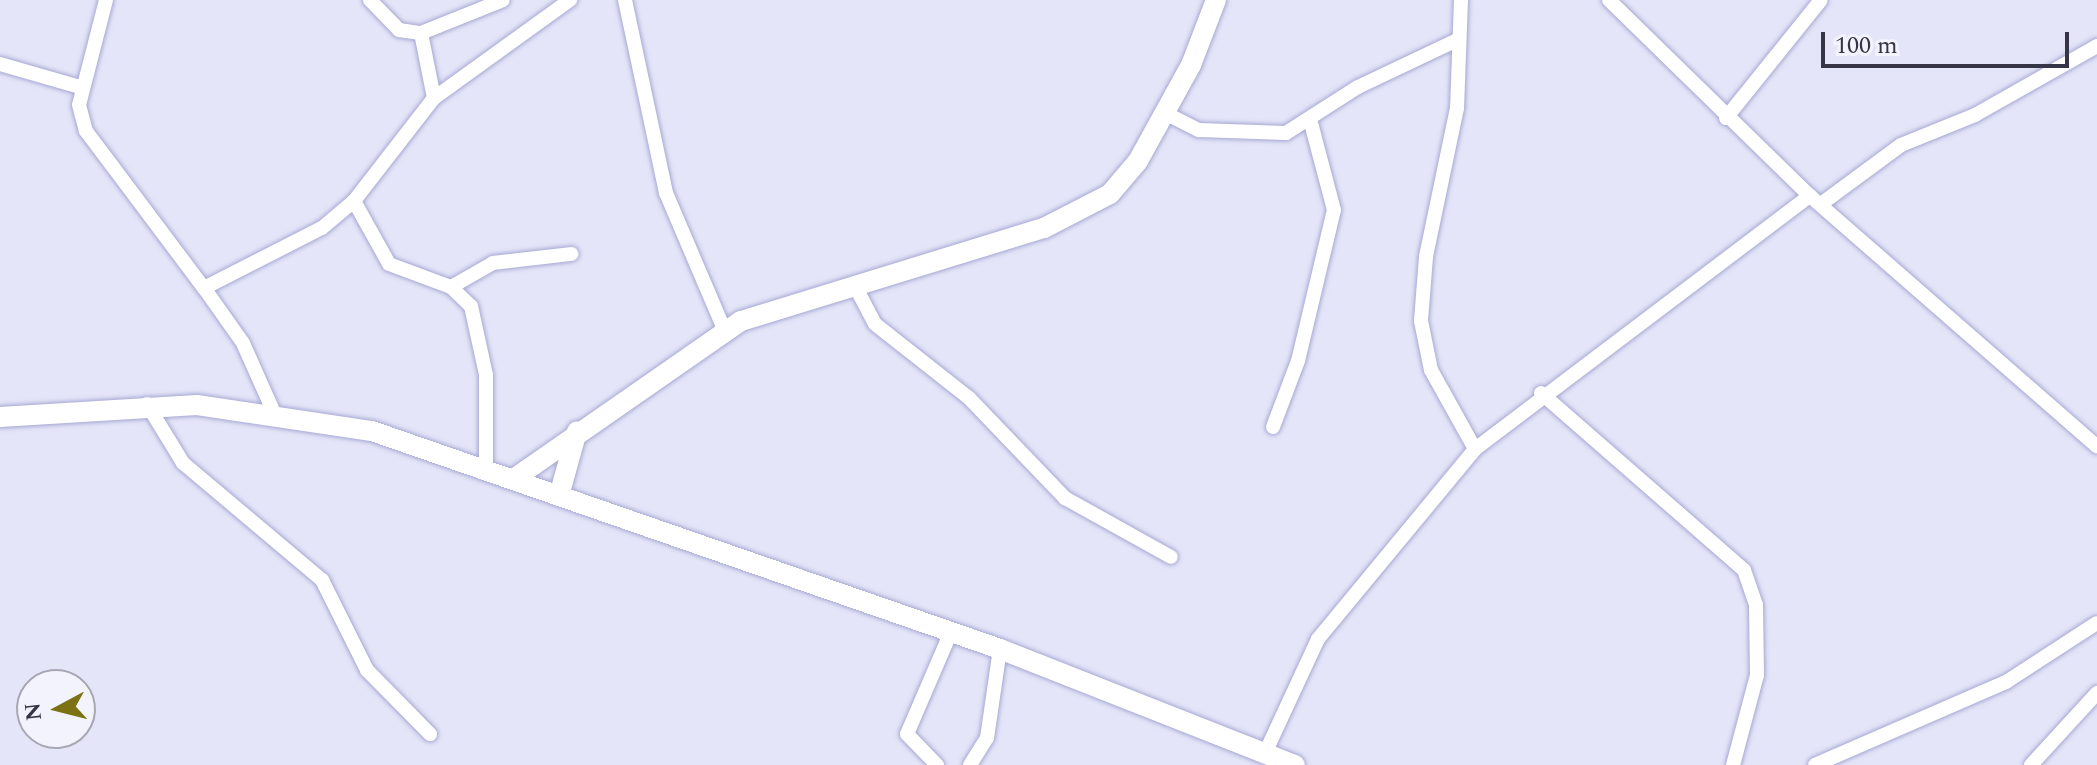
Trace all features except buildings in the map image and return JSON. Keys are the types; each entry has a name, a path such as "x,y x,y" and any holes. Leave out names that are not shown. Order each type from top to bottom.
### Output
{"main road":[{"path":"515,478 577,431 725,331 854,284 1074,217 1110,194 1165,113 1216,0"},
{"path":"0,417 147,404 275,415 372,431 486,467 559,496 1000,649 1266,751 1295,765"},
{"path":"559,496 577,431"}],"street":[{"path":"106,0 79,105 100,160 204,288 243,343 275,415"},
{"path":"370,0 399,30 421,33 503,0"},
{"path":"204,288 274,258 354,201 434,98 570,0"},
{"path":"625,0 666,193 725,331"},
{"path":"1461,0 1457,108 1426,257 1421,321 1431,370 1475,449"},
{"path":"1609,0 1726,118 1815,200 2097,446"},
{"path":"1726,118 1821,0"},
{"path":"421,33 434,98"},
{"path":"1165,113 1199,130 1250,137 1286,133 1459,39"},
{"path":"1266,751 1284,699 1318,639 1475,449 1541,393 1815,200 1901,145 1975,115 2097,46"},
{"path":"0,64 83,88"},
{"path":"1273,427 1298,361 1334,210 1310,119"},
{"path":"354,201 389,264 451,287 471,306 481,336 486,467"},
{"path":"451,287 493,263 571,254"},
{"path":"854,284 875,324 946,377 1065,498 1171,557"},
{"path":"1541,393 1744,570 1756,605 1757,675 1733,765"},
{"path":"147,404 183,463 322,580 367,670 430,734"},
{"path":"1815,765 2006,682 2097,623"},
{"path":"937,765 907,734 951,632"},
{"path":"970,765 987,738 1000,649"},
{"path":"2031,765 2097,693"}]}
